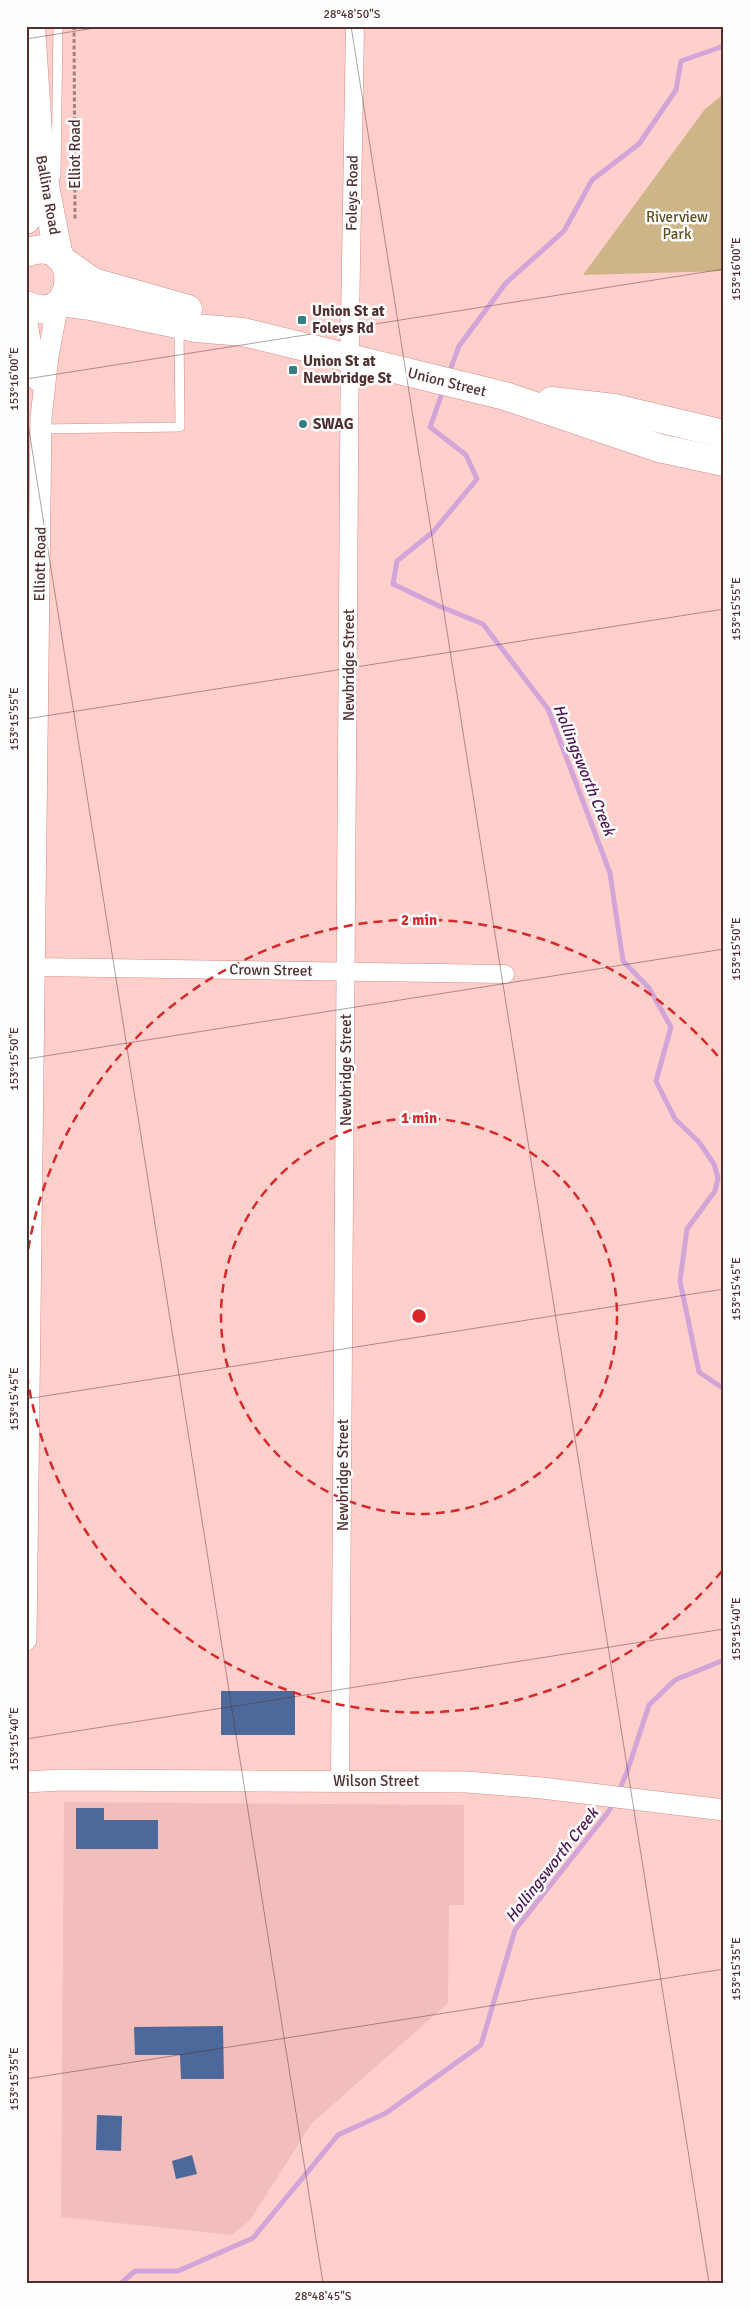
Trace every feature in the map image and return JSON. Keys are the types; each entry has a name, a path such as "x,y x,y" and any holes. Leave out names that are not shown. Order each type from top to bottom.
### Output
{"main road":[{"name":"Ballina Road","path":"31,26 42,213 61,259 67,267 70,282 68,289 59,302"},
{"path":"26,253 39,250 53,253 61,259"},
{"name":"Union Street","path":"61,259 92,282 196,312 243,332 505,396 659,448 724,462"},
{"name":"Union Street","path":"26,305 40,309 59,302 91,306 196,328 243,332"},
{"name":"Union Street","path":"505,396 615,408 724,434"}],"street":[{"name":"Foleys Road","path":"351,359 355,26"},
{"name":"Elliott Road","path":"26,1640 41,424 48,356 59,302"},
{"name":"Elliott Road","path":"26,318 34,359 41,424"},
{"name":"Newbridge Street","path":"340,1781 351,359"},
{"name":"Crown Street","path":"33,956 347,971 505,974"},
{"name":"Wilson Street","path":"26,1782 61,1780 467,1782 542,1788 579,1794 724,1810"}],"lane":[{"name":"Elliot Road","path":"42,213 58,113 58,26"},
{"path":"41,424 180,427 178,324"}],"path":[{"name":"Elliot Road","path":"42,213 74,26"}],"shaded area":[{"path":"64,1802 464,1805 464,1905 449,1905 448,2003 312,2123 250,2220 232,2235 61,2217"}],"green space":[{"name":"Riverview Park","path":"724,94 724,271 583,275 705,109"}],"building":[{"path":"221,1691 295,1691 295,1735 221,1735"},
{"path":"76,1808 104,1808 104,1820 158,1820 158,1849 76,1849"},
{"path":"223,2026 224,2079 181,2079 180,2055 135,2055 134,2027"},
{"path":"97,2115 122,2116 121,2151 96,2150"},
{"path":"192,2155 197,2174 176,2179 172,2161"}],"waterway":[{"name":"Hollingsworth Creek","path":"449,373 459,346 506,283 564,231 592,180 639,144 676,90 681,61 724,46"},
{"name":"Hollingsworth Creek","path":"444,388 430,427 466,455 477,479 433,532 397,561 393,584 483,624 548,709 610,873 623,961 649,988 671,1027 656,1081 675,1119 699,1142 714,1164 718,1178 715,1191 687,1229 680,1281 699,1372 724,1389"},
{"name":"Hollingsworth Creek","path":"618,1793 627,1772 649,1705 675,1680 724,1660"},
{"name":"Hollingsworth Creek","path":"121,2283 135,2271 178,2271 253,2238 338,2135 386,2113 481,2045 515,1930 609,1811 614,1801"}],"place":[{"name":"Union St at Foleys Rd","path":"302,320"},
{"name":"Union St at Newbridge St","path":"293,370"},
{"name":"SWAG","path":"303,424"}]}
